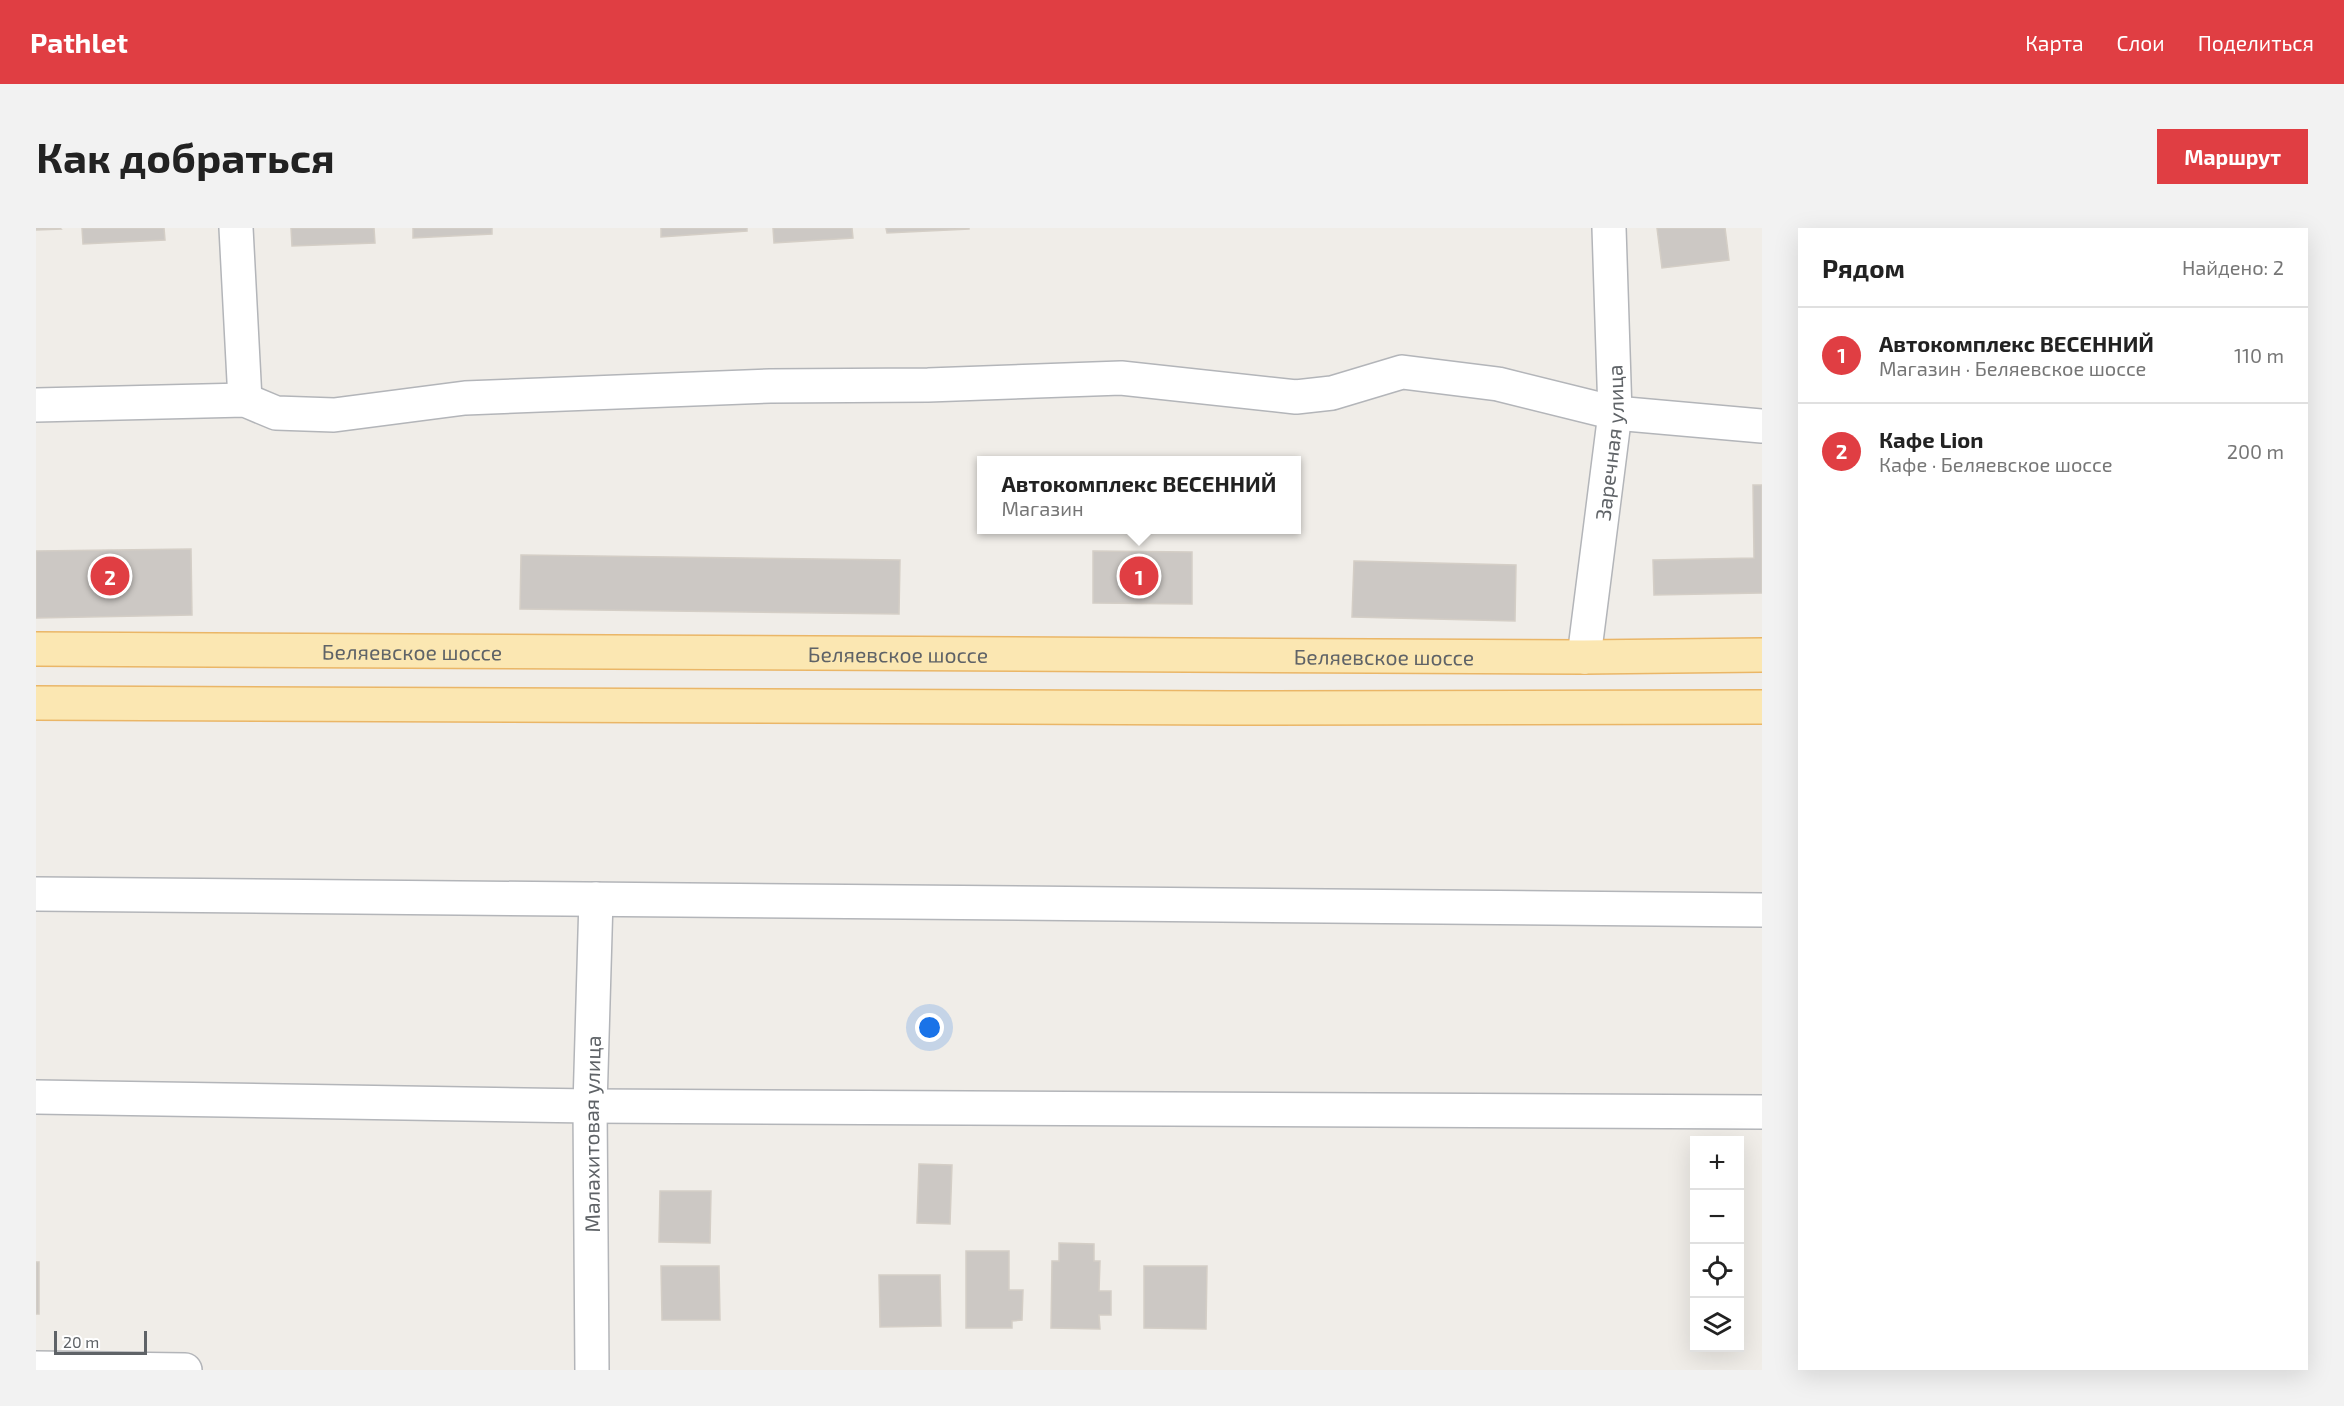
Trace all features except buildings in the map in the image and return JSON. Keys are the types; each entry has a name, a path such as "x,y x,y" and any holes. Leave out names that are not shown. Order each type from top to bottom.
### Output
{"main road":[{"name":"Беляевское шоссе","path":"36,649 1762,656"},
{"path":"36,704 1217,708 1762,707"}],"street":[{"path":"236,228 245,400"},
{"name":"Заречная улица","path":"1584,657 1615,413 1609,228"},
{"path":"36,405 245,400 276,412 334,415 465,398 770,386 928,385 1121,378 1296,397 1332,393 1402,372 1498,384 1615,413 1762,426"},
{"path":"36,894 1762,910"},
{"name":"Малахитовая улица","path":"592,1370 590,1106 596,899"},
{"path":"36,1097 590,1106 1762,1112"},
{"path":"36,1368 185,1370"}],"place":[{"name":"Кафе Lion","path":"110,576"},
{"name":"Автокомплекс ВЕСЕННИЙ","path":"1139,576"}]}
